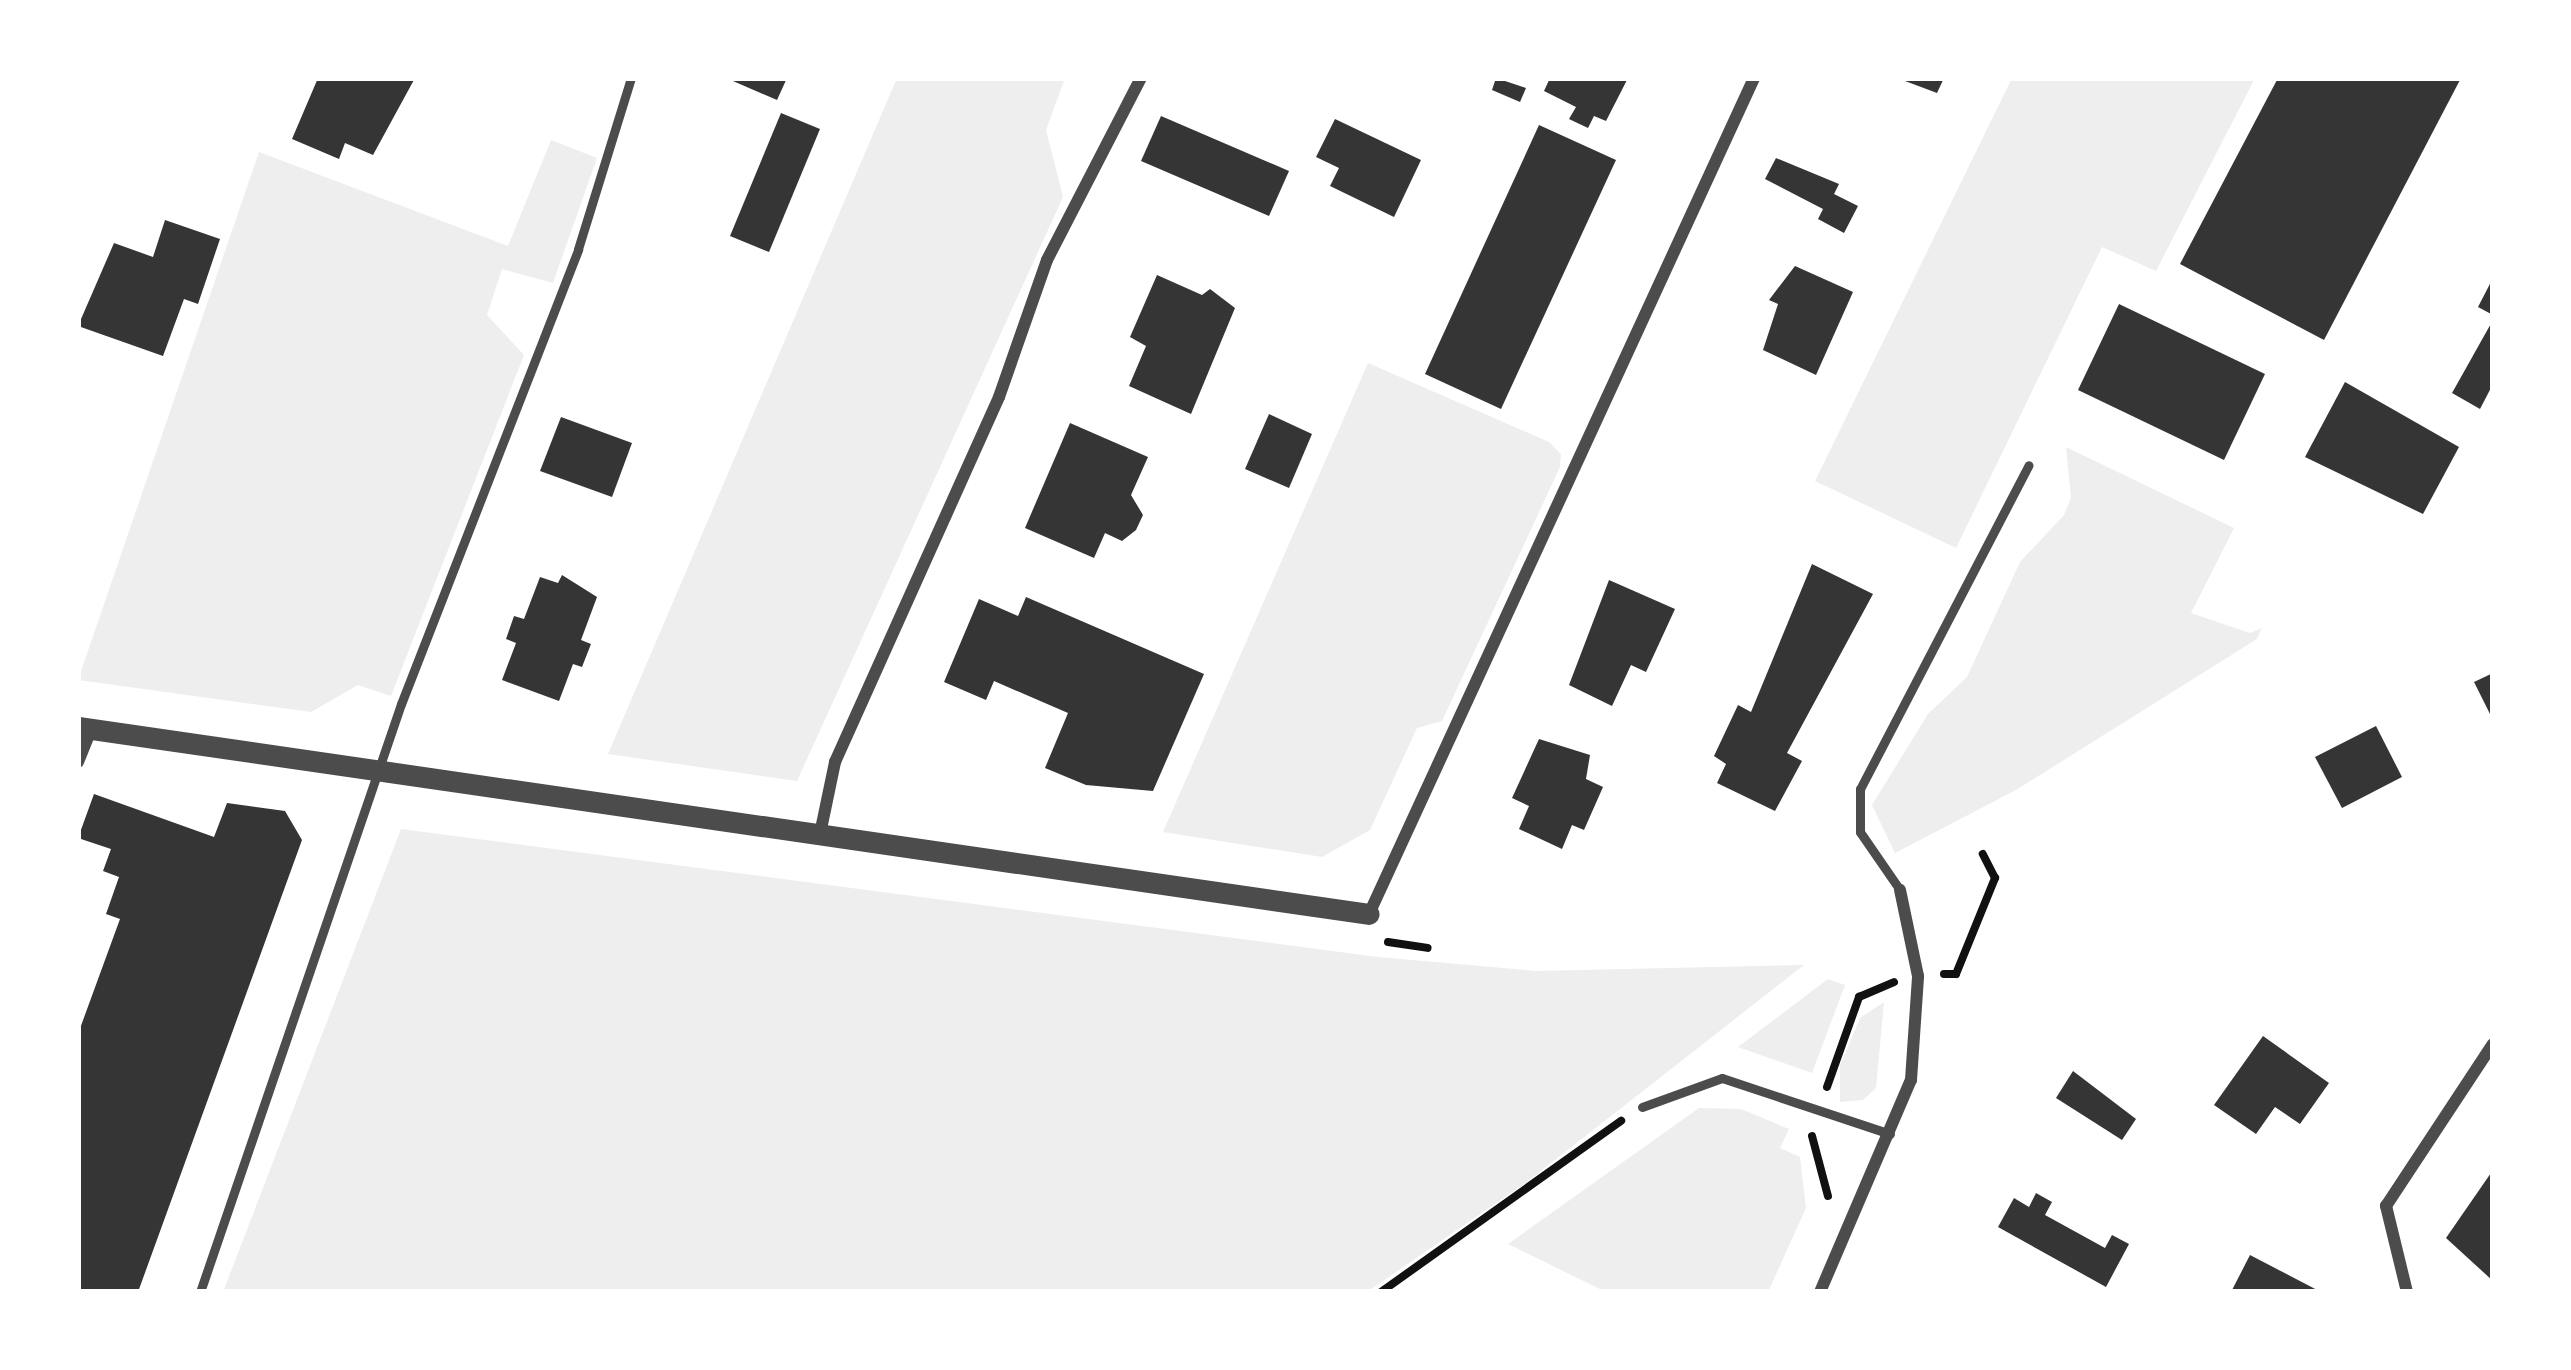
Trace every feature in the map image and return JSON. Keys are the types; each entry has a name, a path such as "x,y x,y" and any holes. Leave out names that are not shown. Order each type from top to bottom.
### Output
{"street":[{"path":"820,834 836,763 999,397 1047,260 1141,78"},
{"path":"78,763 84,728 1369,914 1754,78"},
{"path":"1820,1292 1911,1080 1918,976 1900,890"},
{"path":"2407,1292 2386,1206 2493,1044"}],"lane":[{"path":"200,1292 382,771 578,249 632,78"},
{"path":"1900,890 1860,832 1860,789 2029,465"},
{"path":"1642,1107 1722,1078 1821,1106 1890,1134"}],"path":[{"path":"1820,1216 1828,1196 1812,1136 1858,997 1918,976 1956,974 1995,878 1983,854"},
{"path":"1381,1292 1642,1107"}],"shaded area":[{"path":"897,78 1065,78 1046,130 1063,197 797,781 608,754"},
{"path":"2012,78 2255,78 2156,271 2102,247 1956,548 1815,481"},
{"path":"551,140 597,158 553,283 502,269 487,315 524,355 391,696 358,685 311,712 78,680 259,152 508,246"},
{"path":"1368,363 1549,442 1561,454 1560,467 1442,721 1417,728 1370,830 1322,857 1163,832"},
{"path":"2066,447 2234,528 2191,613 2250,633 2262,628 2257,639 2016,790 1895,853 1872,805 1928,714 1967,677 2020,562 2064,515 2071,498"},
{"path":"401,829 1378,957 1536,971 1804,965 1528,1181 1367,1292 223,1292"},
{"path":"1828,979 1845,985 1812,1073 1738,1047"},
{"path":"1884,1002 1876,1088 1863,1100 1840,1102 1840,1065 1860,1018"},
{"path":"1699,1108 1741,1109 1789,1129 1780,1148 1800,1157 1806,1208 1768,1292 1606,1292 1508,1244"}],"building":[{"path":"318,78 415,78 373,155 345,143 339,159 292,139"},
{"path":"726,78 787,78 777,100"},
{"path":"1496,78 1526,88 1520,102 1492,90"},
{"path":"1550,78 1628,78 1606,121 1594,116 1588,128 1569,119 1576,107 1544,91"},
{"path":"1897,78 1944,78 1937,93"},
{"path":"2278,78 2461,78 2324,340 2180,264"},
{"path":"781,113 820,129 769,252 730,236"},
{"path":"1161,116 1289,171 1269,216 1141,161"},
{"path":"1335,119 1421,160 1394,217 1330,186 1339,168 1316,157"},
{"path":"1539,125 1616,160 1501,409 1425,374"},
{"path":"1776,158 1839,184 1834,194 1858,206 1844,233 1818,219 1823,209 1765,179"},
{"path":"165,220 220,239 198,304 184,299 163,356 78,326 114,243 153,257"},
{"path":"1795,266 1853,292 1816,375 1763,350 1778,304 1769,300"},
{"path":"1157,275 1202,295 1210,289 1235,308 1191,414 1129,386 1146,346 1130,337"},
{"path":"2493,278 2493,315 2478,307"},
{"path":"2119,304 2265,374 2224,460 2078,390"},
{"path":"2493,320 2493,384 2480,409 2452,393"},
{"path":"2345,382 2459,447 2423,514 2305,457"},
{"path":"1269,414 1312,434 1289,488 1245,469"},
{"path":"561,417 632,443 612,497 540,471"},
{"path":"1070,423 1148,457 1131,495 1143,515 1136,530 1122,541 1105,533 1094,558 1025,528"},
{"path":"1812,564 1873,594 1787,753 1802,761 1775,811 1717,783 1726,764 1714,756 1738,705 1751,712"},
{"path":"562,575 597,597 581,640 591,644 582,667 573,664 559,701 502,680 516,643 506,639 514,616 524,619 540,577 558,583"},
{"path":"1609,580 1675,609 1646,672 1631,665 1612,706 1569,685"},
{"path":"1026,597 1204,674 1153,791 1086,785 1045,768 1068,713 994,681 986,700 944,682 979,599 1018,616"},
{"path":"2493,673 2493,720 2474,682"},
{"path":"2376,726 2402,777 2342,808 2315,757"},
{"path":"1539,739 1590,755 1586,779 1603,787 1584,830 1572,825 1562,849 1519,829 1529,806 1512,798"},
{"path":"94,794 214,837 227,803 285,811 302,840 138,1292 78,1292 78,1034 120,919 106,914 119,877 103,871 111,849 78,838"},
{"path":"2263,1036 2329,1083 2300,1124 2275,1107 2256,1134 2214,1105"},
{"path":"2073,1071 2136,1119 2122,1140 2056,1098"},
{"path":"2493,1170 2493,1281 2446,1238"},
{"path":"2036,1193 2052,1202 2045,1215 2105,1248 2112,1235 2129,1244 2106,1287 1998,1227 2014,1198 2029,1207"},
{"path":"2250,1255 2321,1292 2231,1292"}]}
